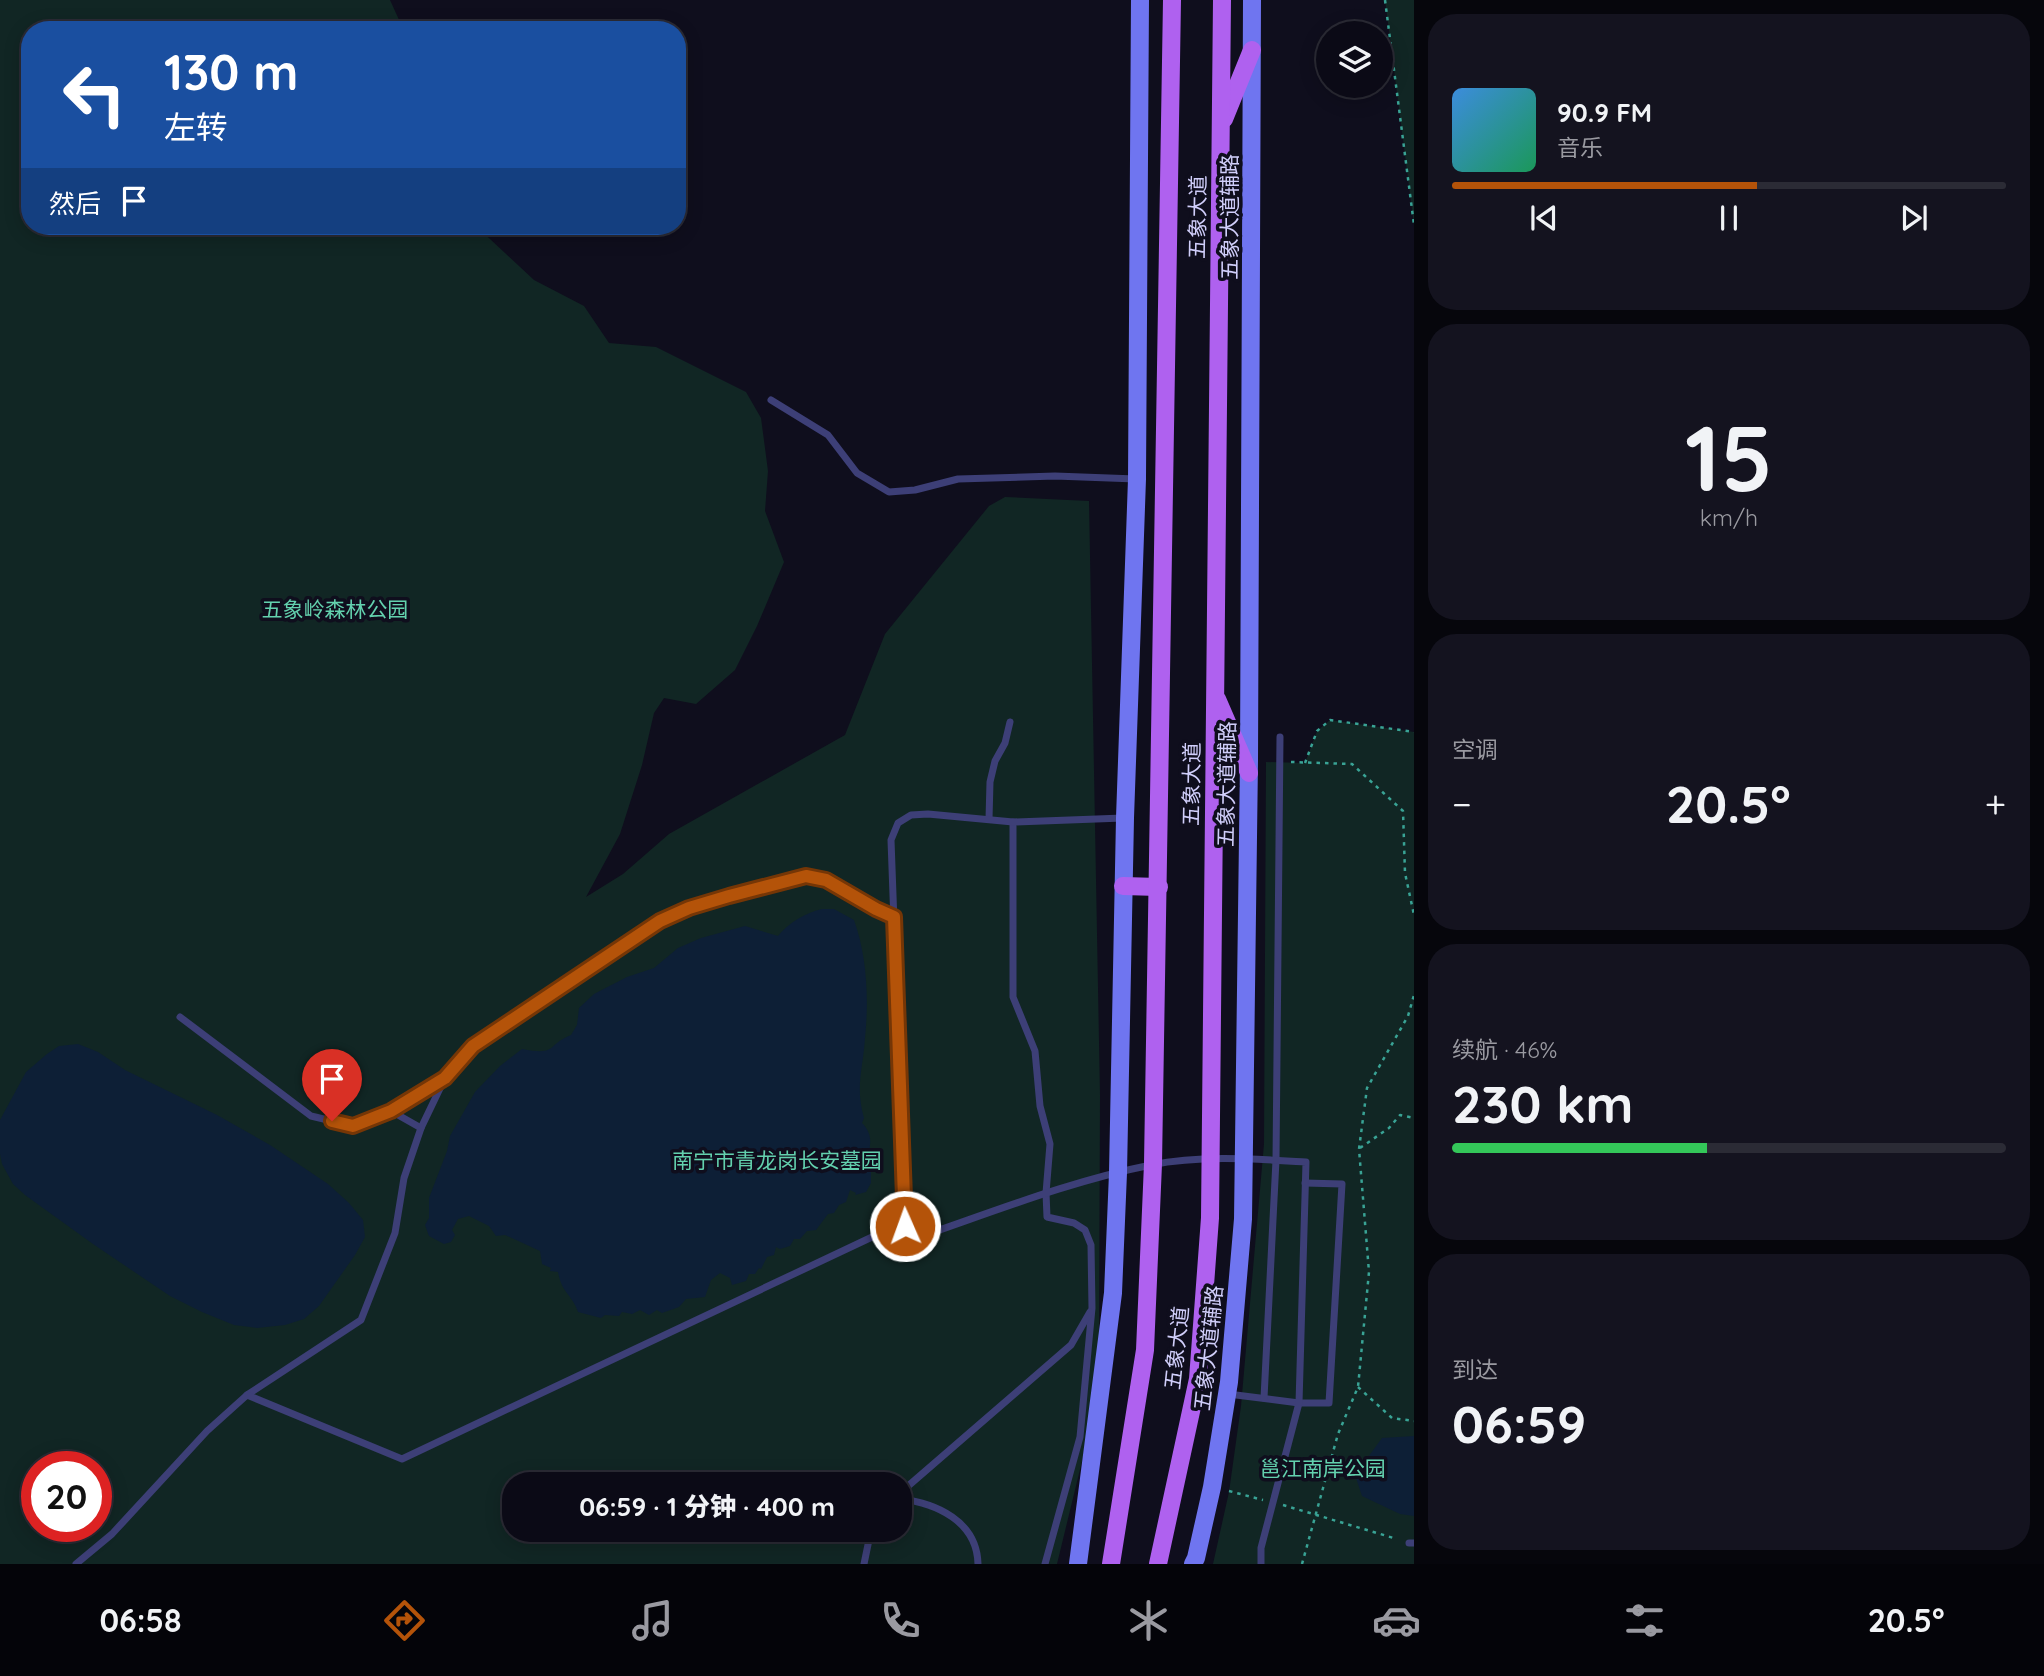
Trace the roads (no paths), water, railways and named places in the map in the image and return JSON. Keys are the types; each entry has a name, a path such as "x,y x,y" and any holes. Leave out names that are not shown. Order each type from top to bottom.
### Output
{"main road":[{"name":"五象大道","path":"1111,1564 1145,1350 1153,1164 1172,0"},
{"name":"五象大道","path":"1158,1564 1198,1379 1210,1218 1222,0"},
{"path":"1220,129 1252,50"},
{"path":"1215,692 1249,773"},
{"path":"1124,886 1158,887"}],"street":[{"path":"1077,1564 1113,1293 1118,1173 1125,818 1137,479 1140,0"},
{"name":"五象大道辅路","path":"1193,1564 1212,1487 1227,1393 1243,1219 1249,773 1252,0"}],"lane":[{"path":"771,400 828,435 857,473 889,492 915,490 958,479 1055,476 1137,479"},
{"path":"989,819 990,782 1010,722"},
{"path":"1264,1398 1276,1160 1280,737"},
{"path":"905,1226 891,840 898,823 911,815 928,814 1013,822 1125,818"},
{"path":"1013,822 1013,997 1035,1051 1040,1106 1050,1144 1047,1217 1074,1223 1085,1230 1090,1245 1092,1308 1080,1437 1045,1564"},
{"path":"76,1564 112,1534 206,1431 247,1395 361,1321 395,1233 404,1178 421,1128 445,1078 473,1046 660,921 689,908 806,876 826,880 894,917"},
{"path":"180,1017 311,1116 353,1126 391,1111 445,1078"},
{"path":"391,1111 421,1128"},
{"path":"247,1395 402,1459 889,1229 905,1226 931,1233 1046,1193 1153,1164 1244,1158 1306,1162 1299,1403 1261,1548 1261,1564"},
{"path":"1227,1393 1299,1403 1329,1403 1342,1184 1305,1183"},
{"path":"912,1483 1071,1345 1092,1308"},
{"path":"912,1500 924,1502 944,1511 960,1523 971,1536 978,1564"},
{"path":"864,1564 869,1542"}],"water":[{"path":"822,909 834,909 854,920 864,963 867,1008 860,1087 864,1118 862,1123 870,1138 865,1165 871,1172 871,1183 866,1192 855,1195 856,1193 850,1190 846,1202 839,1205 834,1213 828,1214 816,1230 807,1231 800,1239 794,1239 790,1246 780,1249 776,1247 774,1255 767,1257 761,1269 755,1274 749,1274 746,1281 732,1285 730,1278 720,1273 711,1280 705,1297 686,1299 679,1307 662,1313 657,1310 649,1315 640,1310 632,1314 622,1312 619,1316 605,1315 601,1318 578,1312 562,1285 558,1272 550,1271 551,1268 542,1264 540,1251 505,1235 496,1236 489,1226 469,1216 458,1219 452,1230 455,1235 451,1242 444,1244 429,1236 425,1225 429,1218 429,1198 450,1136 475,1092 500,1066 522,1049 547,1050 571,1035 577,1025 579,1008 594,994 627,977 654,968 678,948 701,938 745,926 778,936 798,919"},
{"path":"78,1044 98,1052 125,1070 217,1115 270,1145 328,1184 349,1203 363,1220 365,1237 319,1306 304,1319 285,1325 257,1328 234,1325 170,1296 93,1244 13,1184 2,1164 0,1120 26,1072 59,1046"},
{"path":"1414,1436 1414,1516 1400,1514 1362,1496 1355,1475 1382,1438"}],"park label":[{"name":"五象岭森林公园","path":"335,609"},
{"name":"南宁市青龙岗长安墓园","path":"777,1160"},
{"name":"邕江南岸公园","path":"1323,1468"}]}
